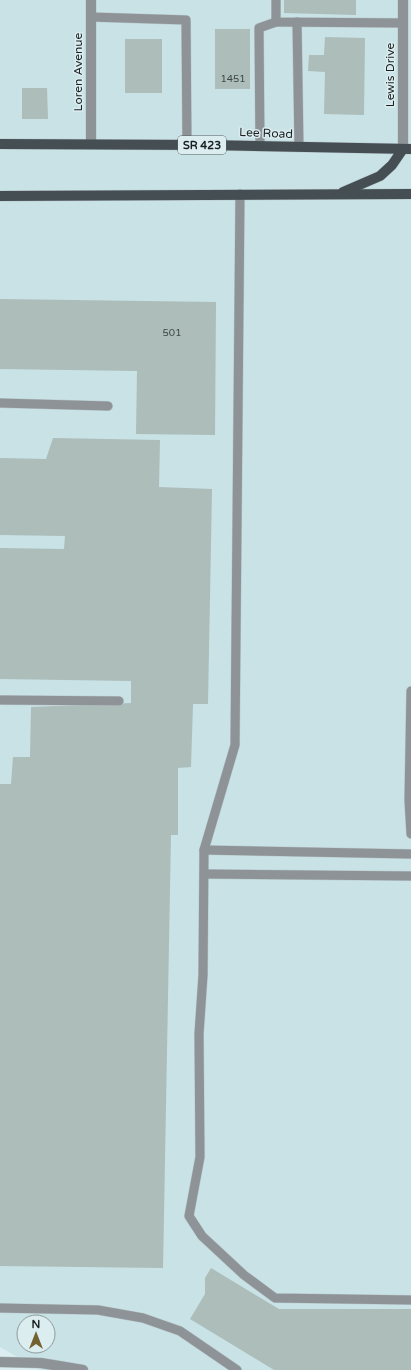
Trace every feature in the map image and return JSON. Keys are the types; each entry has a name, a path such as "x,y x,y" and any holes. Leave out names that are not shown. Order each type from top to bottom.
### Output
{"main road":[{"name":"Lee Road","path":"0,144 187,144 407,149"},
{"path":"339,193 380,176 407,149"},
{"path":"0,196 339,193 411,194"}],"street":[{"name":"Loren Avenue","path":"90,0 91,144"},
{"name":"Lewis Drive","path":"402,0 407,149"},
{"path":"0,1362 17,1366 40,1363 83,1370"}],"lane":[{"path":"276,0 276,22"},
{"path":"91,17 186,20 188,115 187,144"},
{"path":"260,146 259,28 276,22 403,23"},
{"path":"297,22 299,147"},
{"path":"240,194 235,745 204,850 203,974 199,1034 200,1157 189,1216 202,1236 244,1275 275,1298 411,1300"},
{"path":"0,403 108,406"},
{"path":"411,691 409,800 411,834"},
{"path":"0,700 119,701"},
{"path":"204,850 411,854"},
{"path":"205,874 411,876"},
{"path":"0,1308 98,1310 143,1318 180,1332 236,1370"}],"shaded area":[{"path":"0,0 411,0 411,1370 40,1370 0,1347"}],"building":[{"path":"284,0 356,0 356,15 284,13"},
{"path":"215,29 250,29 250,89 215,89"},
{"path":"325,37 365,38 364,115 324,114 325,72 308,71 309,55 324,55"},
{"path":"125,39 162,39 162,93 125,93"},
{"path":"22,88 47,88 48,119 22,119"},
{"path":"0,299 216,302 215,435 136,434 137,371 0,369"},
{"path":"53,438 160,440 159,487 212,489 208,704 193,704 191,767 178,768 178,835 171,835 163,1268 0,1266 0,784 11,784 13,757 30,757 31,707 131,703 131,681 0,679 0,548 64,549 65,536 0,535 0,458 46,459"},
{"path":"211,1268 279,1309 411,1309 411,1370 274,1370 190,1319 205,1294 205,1278"}]}
